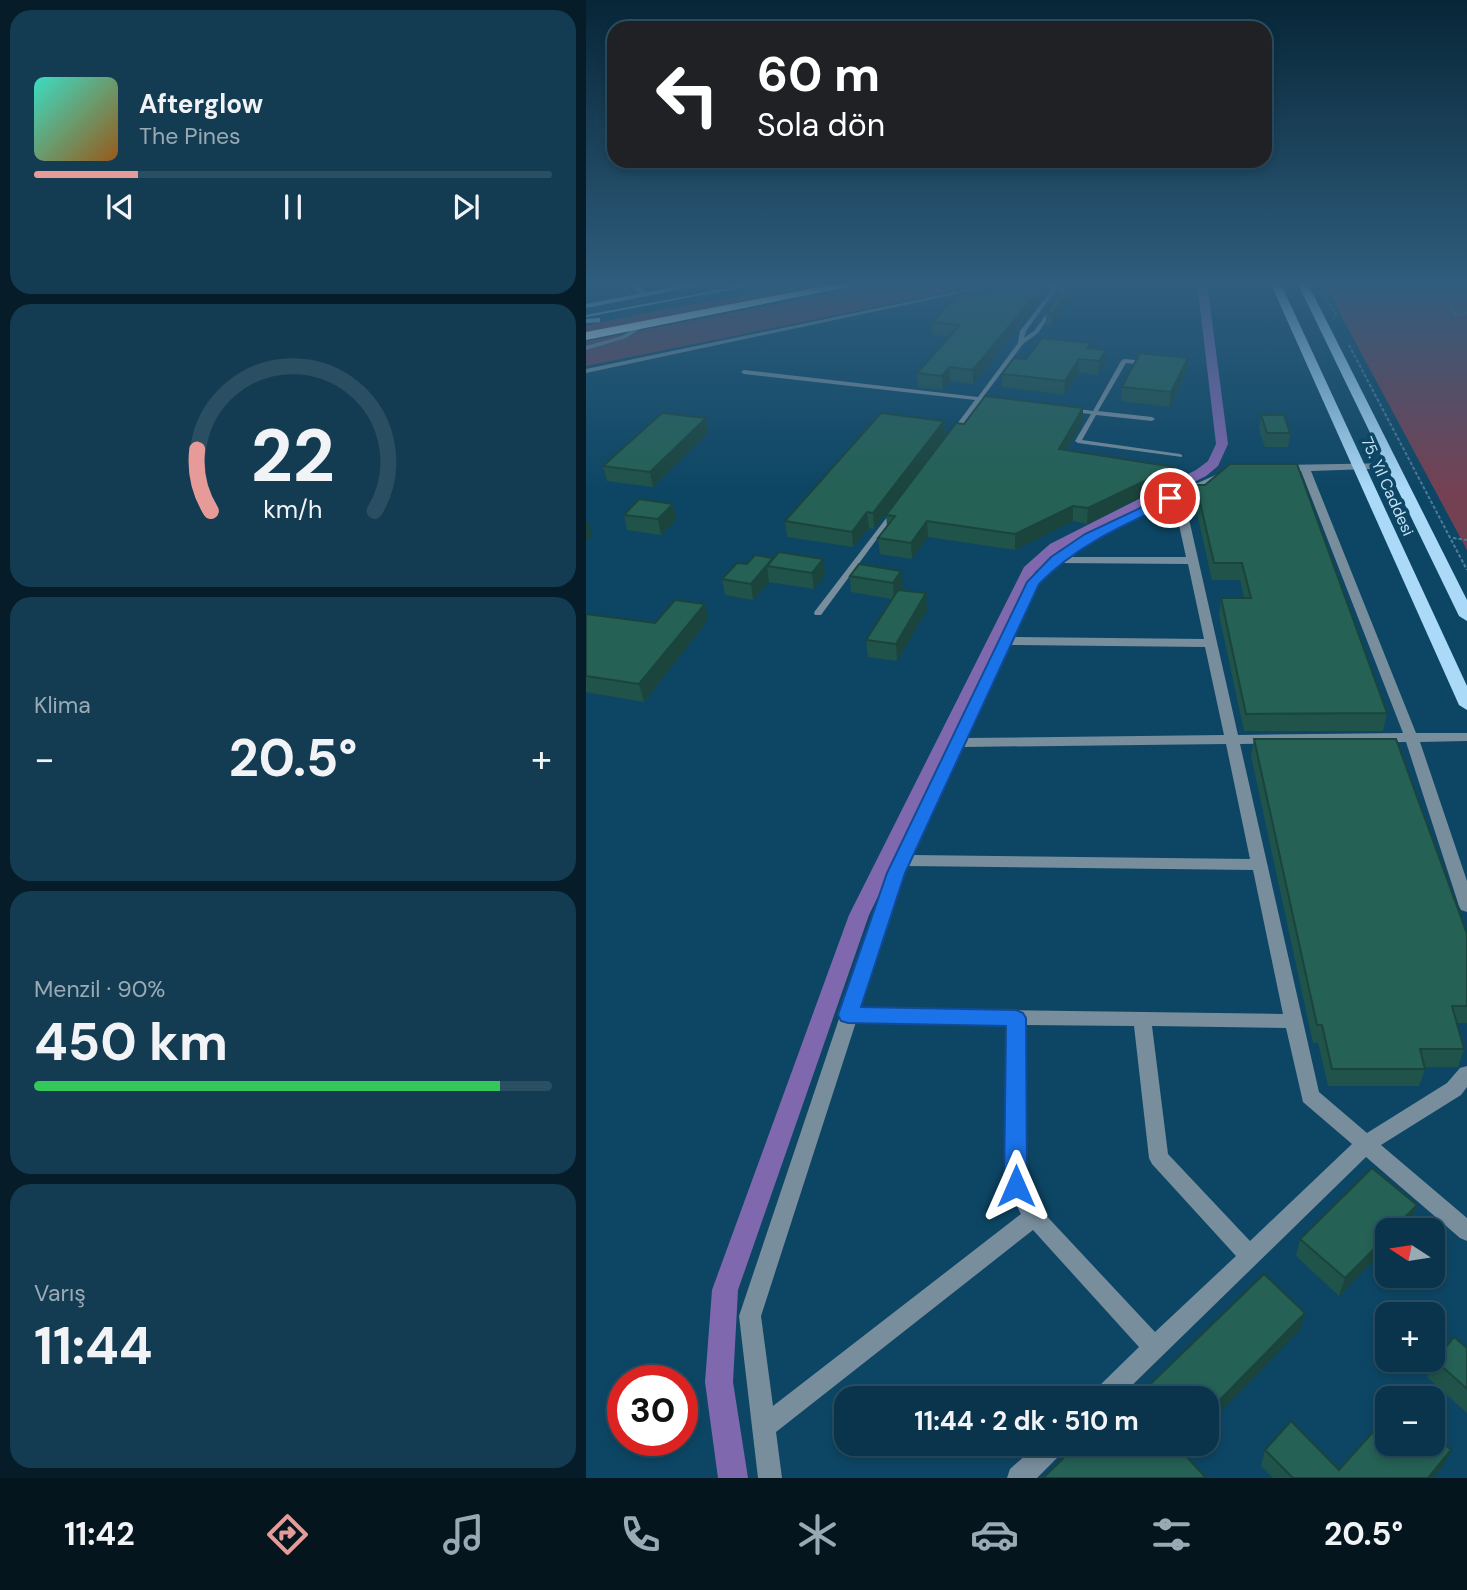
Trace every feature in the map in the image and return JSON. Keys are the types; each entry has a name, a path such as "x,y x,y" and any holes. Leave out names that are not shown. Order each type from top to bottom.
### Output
{"main road":[{"name":"75. Yıl Caddesi","path":"1307,351 1467,705"},
{"name":"75. Yıl Caddesi","path":"1337,351 1467,616"}],"street":[{"path":"1267,468 1395,466"},
{"path":"1305,468 1411,737 1467,906"},
{"path":"770,1478 750,1316 848,1015 902,860 1033,582 1055,560 1089,537 1223,473 1244,470"},
{"path":"1178,494 1310,1096 1467,1231"},
{"path":"1055,560 1193,561"},
{"path":"1007,641 1211,643"},
{"path":"958,743 1467,737"},
{"path":"902,860 1259,865"},
{"path":"848,1015 1293,1021"},
{"path":"1016,1018 1016,1186 1034,1217 1156,1349"},
{"path":"1142,1019 1159,1157 1250,1256"},
{"path":"1116,1386 1367,1143 1454,1089 1467,1074"},
{"path":"764,1427 1034,1217"},
{"path":"1019,1478 1042,1456"}],"lane":[{"path":"586,371 682,351"},
{"path":"948,440 1014,351"},
{"path":"1148,363 1124,360 1078,441 1180,456"},
{"path":"744,372 991,400"},
{"path":"1068,409 1151,419"},
{"path":"818,612 901,502"}],"path":[{"path":"1352,351 1467,570"},
{"path":"1451,538 1467,540"}],"shaded area":[{"path":"586,351 660,351 586,366"},
{"path":"1360,351 1467,351 1467,550"}],"building":[{"path":"937,351 989,351 973,370 949,367 942,376 917,373"},
{"path":"1032,351 1105,351 1099,361 1079,359 1065,381 1002,374 1014,358 1026,359"},
{"path":"1140,353 1188,358 1171,392 1122,387"},
{"path":"985,396 1083,408 1059,449 1174,467 1088,508 1073,506 1015,534 927,521 911,543 878,538 895,516 886,515 956,423 964,424"},
{"path":"662,413 706,418 650,472 603,466"},
{"path":"881,413 944,421 873,513 867,512 852,532 785,521"},
{"path":"1261,415 1284,415 1290,433 1267,433"},
{"path":"1230,464 1297,464 1387,713 1246,714 1221,598 1251,598 1242,563 1214,563 1196,485 1205,485"},
{"path":"639,499 673,504 658,519 624,515"},
{"path":"779,552 823,559 812,573 767,566"},
{"path":"755,555 773,558 751,584 722,579 737,563 747,564"},
{"path":"859,564 901,571 893,583 850,576"},
{"path":"898,590 926,593 896,644 866,640"},
{"path":"675,600 705,604 639,684 586,676 586,614 655,623"},
{"path":"1254,739 1396,739 1467,934 1467,1006 1452,1006 1464,1049 1420,1049 1425,1069 1332,1069 1322,1025 1317,1025"},
{"path":"1372,1168 1417,1205 1404,1218 1375,1218 1375,1248 1345,1278 1300,1239"},
{"path":"1264,1274 1305,1313 1219,1401 1219,1386 1148,1386"},
{"path":"1454,1337 1467,1348 1467,1389 1445,1369 1445,1348"},
{"path":"1291,1421 1339,1470 1375,1430 1375,1456 1445,1456 1445,1444 1451,1450 1428,1478 1293,1478 1265,1450"},
{"path":"1066,1456 1186,1456 1206,1478 1043,1478"}],"waterway":[{"path":"733,1478 719,1382 725,1290 859,915 1029,570 1055,547 1201,473 1213,463 1222,444 1211,351"}],"route":[{"path":"1016,1186 1016,1018 848,1015 896,873 1033,582 1055,560 1089,537 1170,498"}]}
